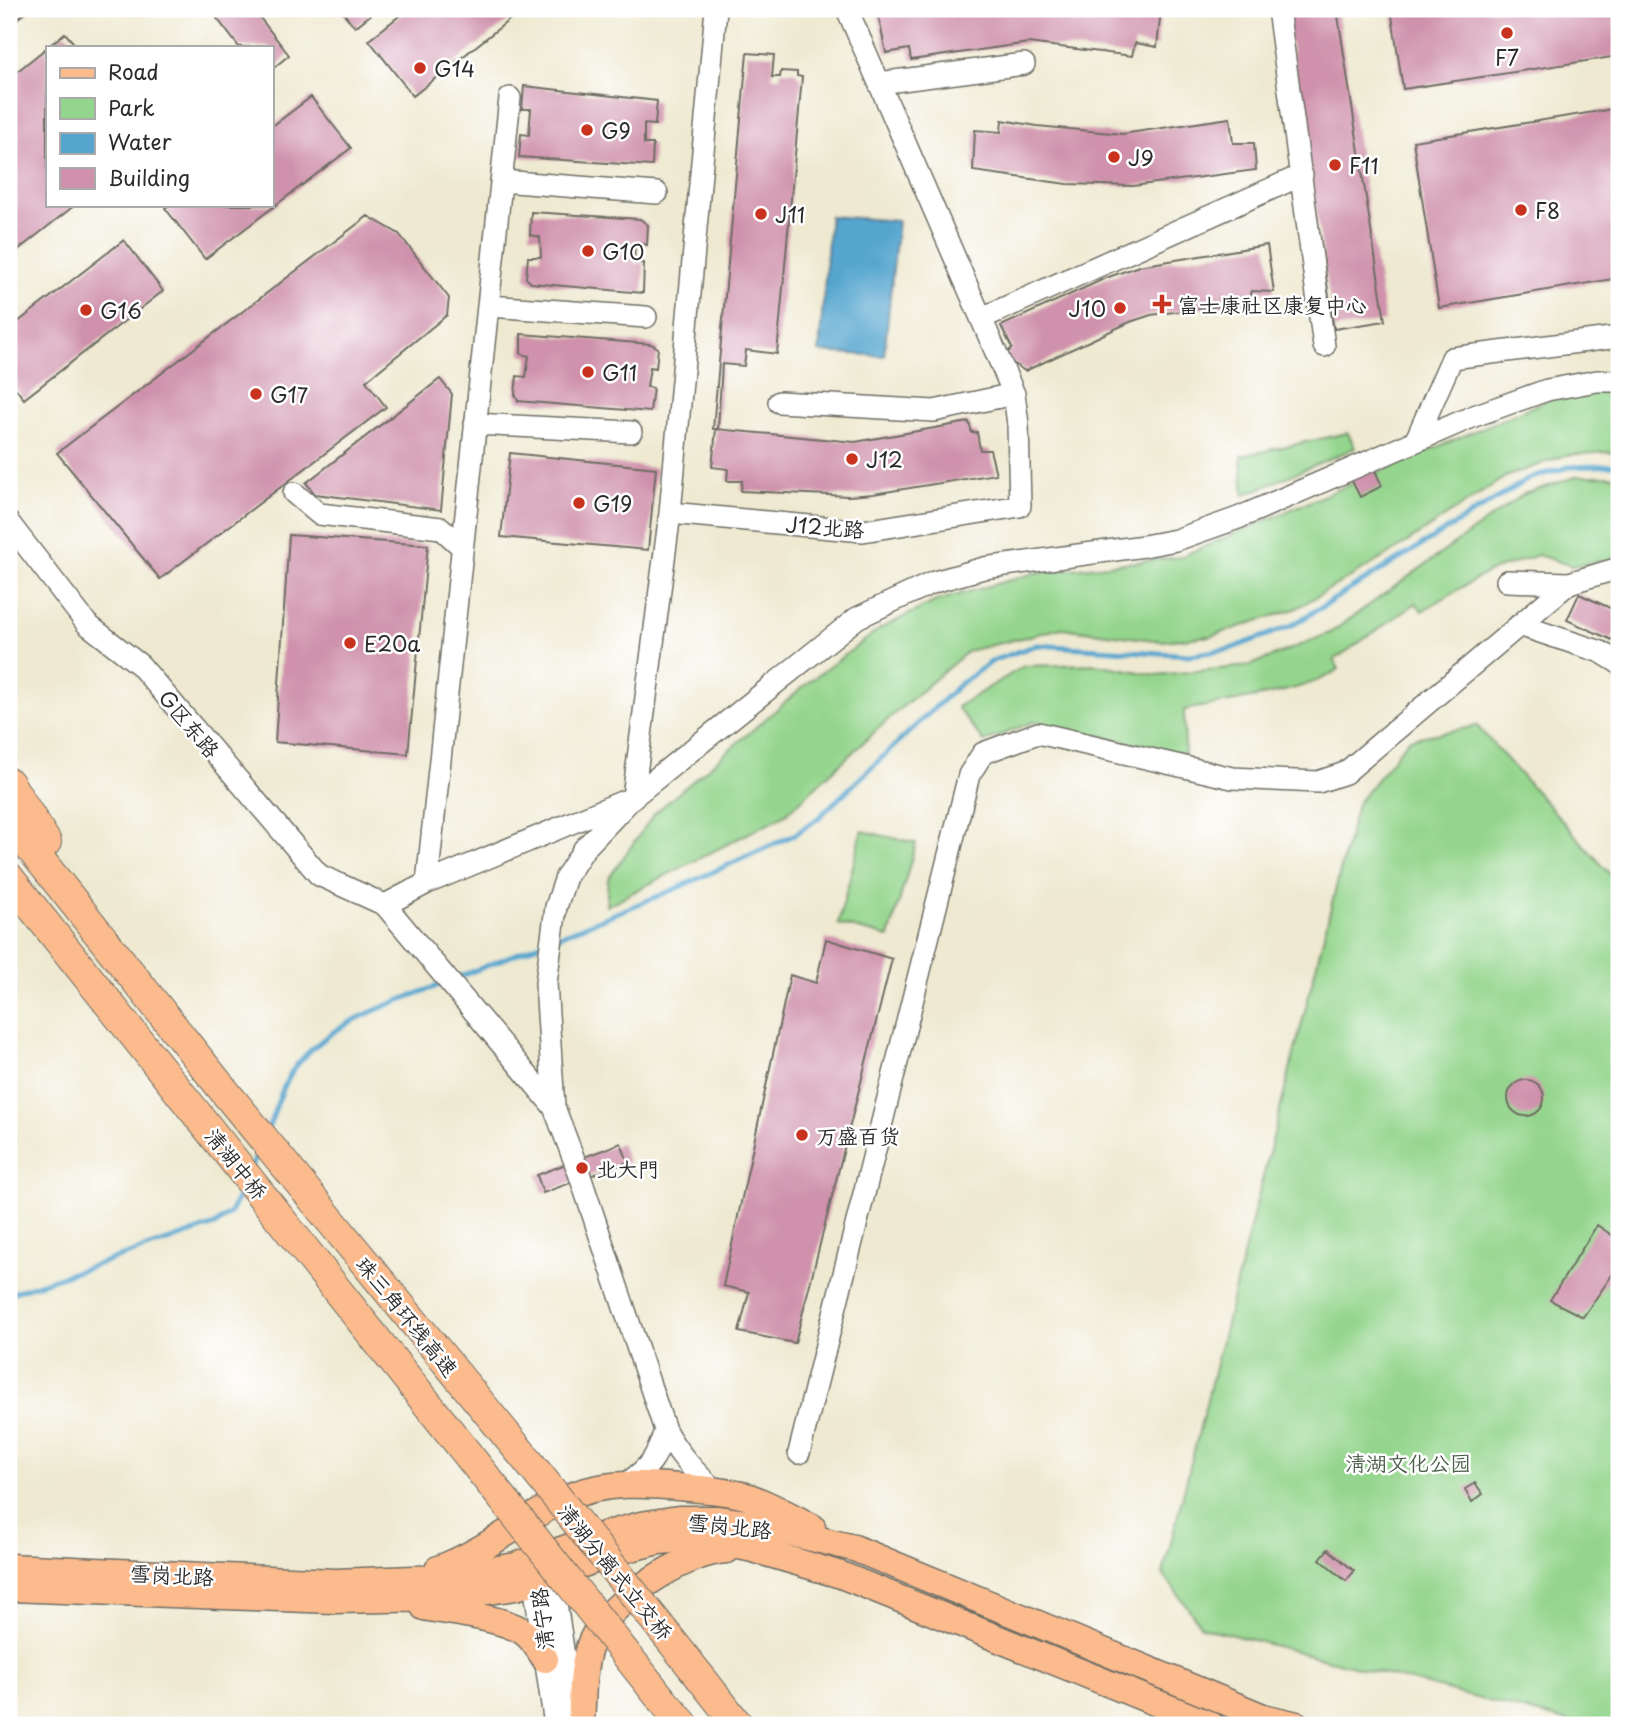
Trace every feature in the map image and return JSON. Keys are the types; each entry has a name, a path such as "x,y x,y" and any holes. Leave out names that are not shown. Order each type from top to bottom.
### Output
{"highway":[{"path":"9,783 120,961"},
{"path":"9,821 120,961"},
{"path":"9,878 93,984"},
{"path":"9,894 93,984"},
{"name":"清湖中桥","path":"120,961 286,1167"},
{"name":"清湖中桥","path":"93,984 270,1205"},
{"name":"珠三角环线高速","path":"286,1167 531,1465"},
{"name":"珠三角环线高速","path":"270,1205 496,1490"},
{"name":"清湖分离式立交桥","path":"531,1465 737,1725"},
{"name":"清湖分离式立交桥","path":"496,1490 684,1725"}],"main road":[{"path":"389,1591 485,1548 536,1514 567,1498 598,1487 626,1484 714,1490 746,1497 773,1507 854,1548"},
{"name":"雪岗北路","path":"542,1573 604,1535 641,1525 678,1519 716,1519 753,1524 854,1548 1263,1717 1297,1725"},
{"name":"雪岗北路","path":"9,1588 389,1591 492,1571 542,1573 659,1541 709,1541 753,1549 841,1575 1211,1725"},
{"path":"581,1725 586,1663 592,1639 608,1616 629,1597 688,1560 717,1550 753,1549"},
{"name":"雪岗北路","path":"9,1567 322,1581 389,1591"},
{"path":"389,1591 523,1631 536,1643 545,1659"}],"street":[{"path":"633,797 670,513 716,9"},
{"path":"1278,9 1324,346"},
{"path":"779,402 934,411 1014,394 879,82 854,10"},
{"path":"879,82 1024,64"},
{"path":"427,883 510,98"},
{"path":"982,318 1302,175"},
{"path":"501,181 657,193"},
{"path":"488,306 646,317"},
{"path":"1416,440 1452,358 1619,337"},
{"path":"714,1490 692,1470 665,1430 578,1170 554,1107 547,982 556,907 566,877 583,849 633,797 857,618 934,582 984,568 1176,540 1238,518 1474,416 1547,390 1597,381 1619,381"},
{"name":"J12北路","path":"670,513 863,531 1020,506 1018,425 1014,394"},
{"path":"475,424 631,432"},
{"path":"294,494 319,514 442,528 462,547"},
{"name":"G区东路","path":"9,523 87,624 140,665 319,875 384,905"},
{"path":"1507,581 1569,583 1619,568"},
{"path":"799,1453 969,775 983,753 1038,733 1232,778 1318,782 1345,773 1569,583"},
{"path":"1519,625 1601,652 1619,663"},
{"path":"554,1107 384,905 427,883 633,797"},
{"path":"626,1484 645,1471 658,1453 665,1430"},
{"name":"清宁路","path":"542,1573 545,1659 555,1725"},
{"name":"清宁路","path":"542,1573 575,1725"}],"green space":[{"path":"1619,392 1619,454 1609,452 1566,455 1505,477 1388,555 1295,609 1211,636 1161,641 1062,628 968,651 894,714 786,814 606,906 608,879 655,813 810,681 881,628 936,601 1035,573 1180,557 1552,398"},
{"path":"1348,433 1355,448 1244,495 1241,456"},
{"path":"1578,476 1619,476 1619,558 1572,566 1538,555 1488,572 1422,611 1416,603 1334,660 1339,669 1326,677 1288,690 1184,710 1185,754 1033,722 984,742 957,707 1024,666 1096,664 1156,675 1249,666 1330,633 1524,494"},
{"name":"清湖文化公园","path":"1477,726 1619,884 1619,1725 1581,1725 1202,1627 1163,1574 1357,804 1409,739"},
{"path":"862,831 916,843 889,937 838,924"}],"water":[{"path":"830,216 898,221 884,356 819,352"}],"building":[{"path":"9,9 30,9 9,25"},
{"path":"210,9 253,9 289,55 273,68 273,46 238,46"},
{"path":"340,9 378,9 355,27"},
{"name":"G14","path":"408,9 523,9 413,96 369,40"},
{"path":"909,9 1161,9 1157,47 1135,43 1132,56 1028,43 911,60 909,49 886,53 878,14"},
{"name":"F11","path":"1285,9 1337,9 1385,321 1334,329"},
{"name":"F7","path":"1391,9 1619,9 1619,56 1403,89"},
{"path":"65,33 76,46 49,46"},
{"path":"46,48 46,206 74,206 9,257 9,78"},
{"name":"J11","path":"747,53 774,55 772,77 780,77 781,71 797,72 797,76 802,77 777,354 746,350 744,366 722,364 718,429 713,429"},
{"name":"G9","path":"524,86 657,101 655,125 644,124 644,144 653,144 652,166 519,157 521,134 529,135 531,109 522,109"},
{"path":"311,97 351,148 205,259 165,208 273,206 273,126"},
{"name":"F8","path":"1619,108 1619,278 1439,308 1413,141"},
{"name":"J9","path":"1230,118 1233,143 1254,143 1256,170 1133,186 1067,184 973,171 975,130 1001,132 1002,120 1122,134"},
{"name":"G10","path":"531,212 640,219 648,225 647,245 635,242 634,263 644,263 643,293 531,283 526,278 528,257 541,257 540,237 530,235"},
{"name":"G17","path":"368,216 399,234 449,298 447,315 366,381 386,407 160,579 57,453"},
{"name":"G16","path":"124,240 163,291 24,399 9,380 9,329"},
{"name":"J10","path":"1267,245 1274,292 1251,291 1252,302 1151,315 1130,322 1025,371 1003,357 1012,348 1001,326 1106,278 1139,266"},
{"name":"G11","path":"521,334 651,344 658,348 656,368 650,367 647,387 653,388 650,412 518,401 515,394 517,376 526,377 529,356 521,354"},
{"path":"440,379 452,394 441,510 315,494 306,483"},
{"name":"J12","path":"969,422 972,433 977,432 980,450 990,450 996,474 849,496 741,491 742,481 727,481 728,469 712,467 716,429 855,442"},
{"name":"G19","path":"510,453 656,468 648,550 501,537"},
{"path":"1374,468 1382,486 1360,497 1351,479"},
{"name":"E20a","path":"289,535 428,545 408,754 275,742"},
{"path":"1579,594 1619,612 1619,623 1612,640 1567,620"},
{"name":"万盛百货","path":"826,939 892,959 795,1343 739,1332 749,1292 723,1286 790,975 816,983"},
{"path":"1526,1080 1539,1085 1544,1098 1539,1111 1526,1116 1513,1111 1508,1098 1513,1085"},
{"name":"北大門","path":"621,1143 628,1162 543,1193 537,1175"},
{"path":"1597,1225 1619,1240 1619,1265 1583,1317 1550,1300"},
{"path":"1475,1483 1483,1494 1472,1502 1465,1489"},
{"path":"1328,1549 1354,1571 1346,1581 1320,1559"}],"waterway":[{"path":"557,937 673,890 794,835 817,819 961,683 994,660 1037,645 1190,655 1230,649 1291,626 1530,478 1569,467 1619,465"},
{"path":"454,979 545,942"},
{"path":"268,1129 289,1076 325,1038 362,1016 445,983"},
{"path":"251,1168 260,1148"},
{"path":"9,1294 215,1225 230,1213 243,1187"}],"place":[{"name":"F7","path":"1507,33"},
{"name":"G14","path":"420,68"},
{"name":"G9","path":"587,130"},
{"name":"J9","path":"1114,157"},
{"name":"F11","path":"1335,165"},
{"name":"F8","path":"1521,210"},
{"name":"J11","path":"761,214"},
{"name":"G10","path":"588,251"},
{"name":"富士康社区康复中心","path":"1162,304"},
{"name":"J10","path":"1120,308"},
{"name":"G16","path":"86,310"},
{"name":"G11","path":"588,372"},
{"name":"G17","path":"256,394"},
{"name":"J12","path":"852,459"},
{"name":"G19","path":"579,503"},
{"name":"E20a","path":"350,643"},
{"name":"万盛百货","path":"802,1135"},
{"name":"北大門","path":"582,1168"}]}
